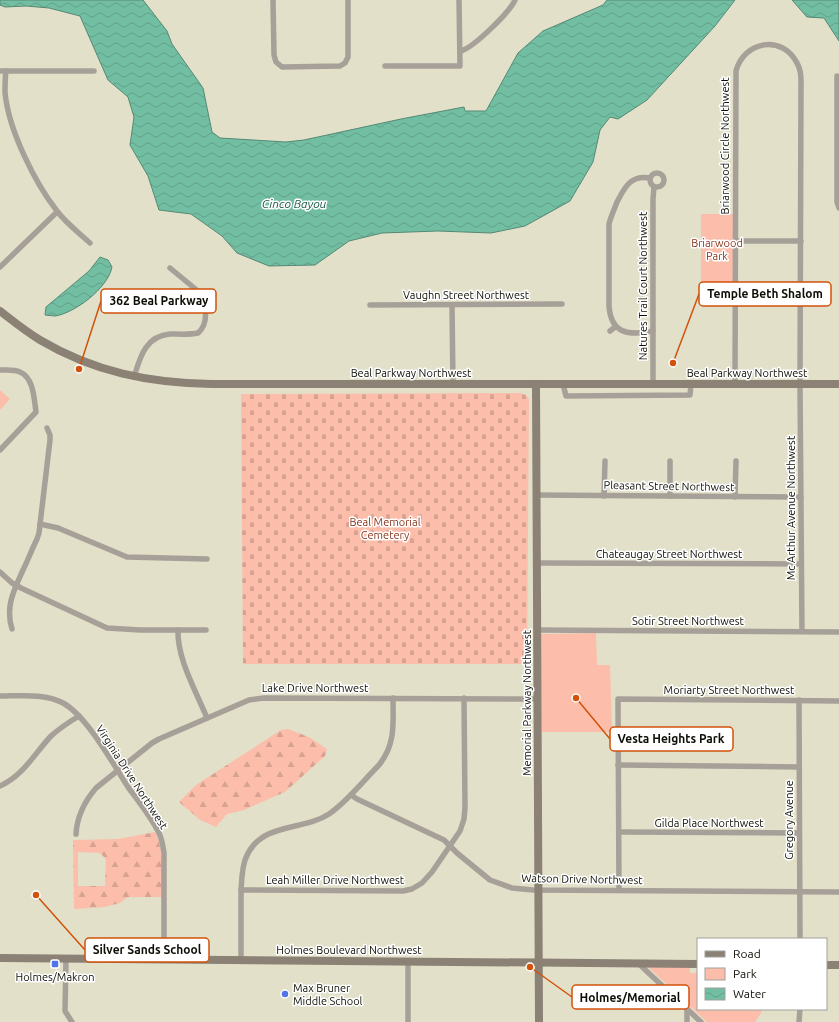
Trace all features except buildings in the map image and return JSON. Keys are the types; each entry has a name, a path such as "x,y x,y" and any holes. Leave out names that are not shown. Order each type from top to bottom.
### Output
{"street":[{"path":"273,0 274,55 278,65 282,67 342,65 347,61 348,0"},
{"path":"385,66 460,66 460,0"},
{"path":"461,51 469,48 492,27 510,8 515,0"},
{"name":"Briarwood Circle Northwest","path":"735,384 736,71 739,63 747,52 754,48 766,45 776,46 788,51 798,63 801,75 801,384"},
{"path":"90,243 57,212 37,181 18,140 6,101 3,71 94,71"},
{"path":"837,76 837,202 839,208"},
{"path":"653,331 642,333 618,329 615,327 611,319 608,306 609,224 611,216 624,187 629,182 636,178 650,178 654,174 659,173 664,177 662,186 654,188"},
{"name":"Natures Trail Court Northwest","path":"650,178 650,184 654,188 653,384"},
{"path":"0,267 57,212"},
{"path":"735,241 801,241"},
{"path":"134,377 142,351 151,341 163,335 198,333 205,323 205,305 203,297 170,268"},
{"name":"Vaughn Street Northwest","path":"370,305 562,304"},
{"path":"452,305 453,384"},
{"name":"Beal Parkway Northwest","path":"0,311 22,328 56,349 82,361 134,377 162,382 185,384 839,384"},
{"path":"610,331 615,327"},
{"path":"0,370 16,371 25,375 32,387 36,412 0,450"},
{"name":"Memorial Parkway Northwest","path":"536,384 539,1022"},
{"path":"563,384 566,396 690,396 691,384"},
{"name":"Mc Arthur Avenue Northwest","path":"801,384 802,631"},
{"path":"12,629 8,620 9,607 15,585 37,539 40,524 50,440 50,435 47,428"},
{"path":"670,461 670,496"},
{"path":"735,497 736,461"},
{"path":"604,496 605,462"},
{"name":"Pleasant Street Northwest","path":"536,495 801,497"},
{"path":"40,524 58,528 127,557 207,559"},
{"name":"Chateaugay Street Northwest","path":"537,563 801,564"},
{"path":"0,572 15,585 107,628 206,630"},
{"path":"178,630 178,644 182,657 207,718"},
{"name":"Sotir Street Northwest","path":"537,630 839,632"},
{"name":"Virginia Drive Northwest","path":"0,696 32,696 52,699 66,705 79,716 154,824 160,835 165,858 164,960"},
{"name":"Lake Drive Northwest","path":"76,834 78,818 85,802 96,788 152,743 249,700 264,698 538,699"},
{"path":"241,960 241,873 245,859 258,841 270,833 323,817 336,809 351,795 383,760 390,746 393,728 393,698"},
{"name":"Leah Miller Drive Northwest","path":"241,890 408,890 422,883 460,831 464,813 464,698"},
{"name":"Moriarty Street Northwest","path":"618,765 618,699 839,701"},
{"name":"Gregory Avenue","path":"799,700 800,938"},
{"path":"0,786 18,775 53,735 79,716"},
{"path":"619,890 618,765 799,767"},
{"name":"Watson Drive Northwest","path":"351,795 444,840 490,880 512,888 539,890 839,892"},
{"name":"Gilda Place Northwest","path":"619,832 799,833"},
{"name":"Holmes Boulevard Northwest","path":"0,958 697,964"},
{"path":"66,959 66,1011 72,1022"},
{"path":"408,962 408,1022"},
{"path":"638,963 701,1022"},
{"path":"827,965 839,965"},
{"path":"687,1008 687,1022"},
{"path":"799,1022 800,1010"}],"green space":[{"name":"Briarwood Park","path":"701,214 733,214 733,284 701,284"},
{"path":"0,390 10,399 0,410"},
{"name":"Beal Memorial Cemetery","path":"520,393 526,395 529,399 527,664 243,664 241,394"},
{"path":"596,633 597,665 610,665 612,732 542,732 540,634"},
{"path":"288,729 309,737 327,749 325,756 285,792 244,810 227,814 216,827 200,820 179,802 196,785 281,730"},
{"path":"155,832 162,856 162,897 128,897 120,903 104,907 74,909 73,840 118,839","holes":["78,852 100,853 106,859 105,886 78,886"]},
{"path":"647,966 690,967 690,973 697,973 697,1010 762,1010 755,1022 707,1022"}],"water":[{"name":"Cinco Bayou","path":"0,0 143,0 167,31 172,44 203,88 212,132 220,138 286,142 304,140 464,107 465,111 486,111 518,53 543,31 603,5 607,0 735,0 715,26 647,100 618,119 610,117 600,130 593,162 570,201 525,226 491,233 438,231 382,233 349,241 315,265 269,266 237,253 222,236 191,214 159,210 148,176 130,145 134,117 128,97 108,80 80,16 49,8 26,6 5,7 0,5"},
{"path":"792,0 839,0 839,41 824,18 807,17"},
{"path":"100,257 108,260 112,267 104,283 97,291 81,305 72,310 55,316 45,315 46,307 89,271"}],"place":[{"name":"Temple Beth Shalom","path":"673,363"},
{"name":"362 Beal Parkway","path":"79,369"},
{"name":"Vesta Heights Park","path":"576,698"},
{"name":"Silver Sands School","path":"36,895"},
{"name":"Holmes/Makron","path":"55,964"},
{"name":"Holmes/Memorial","path":"530,967"},
{"name":"Max Bruner Middle School","path":"285,994"}]}
